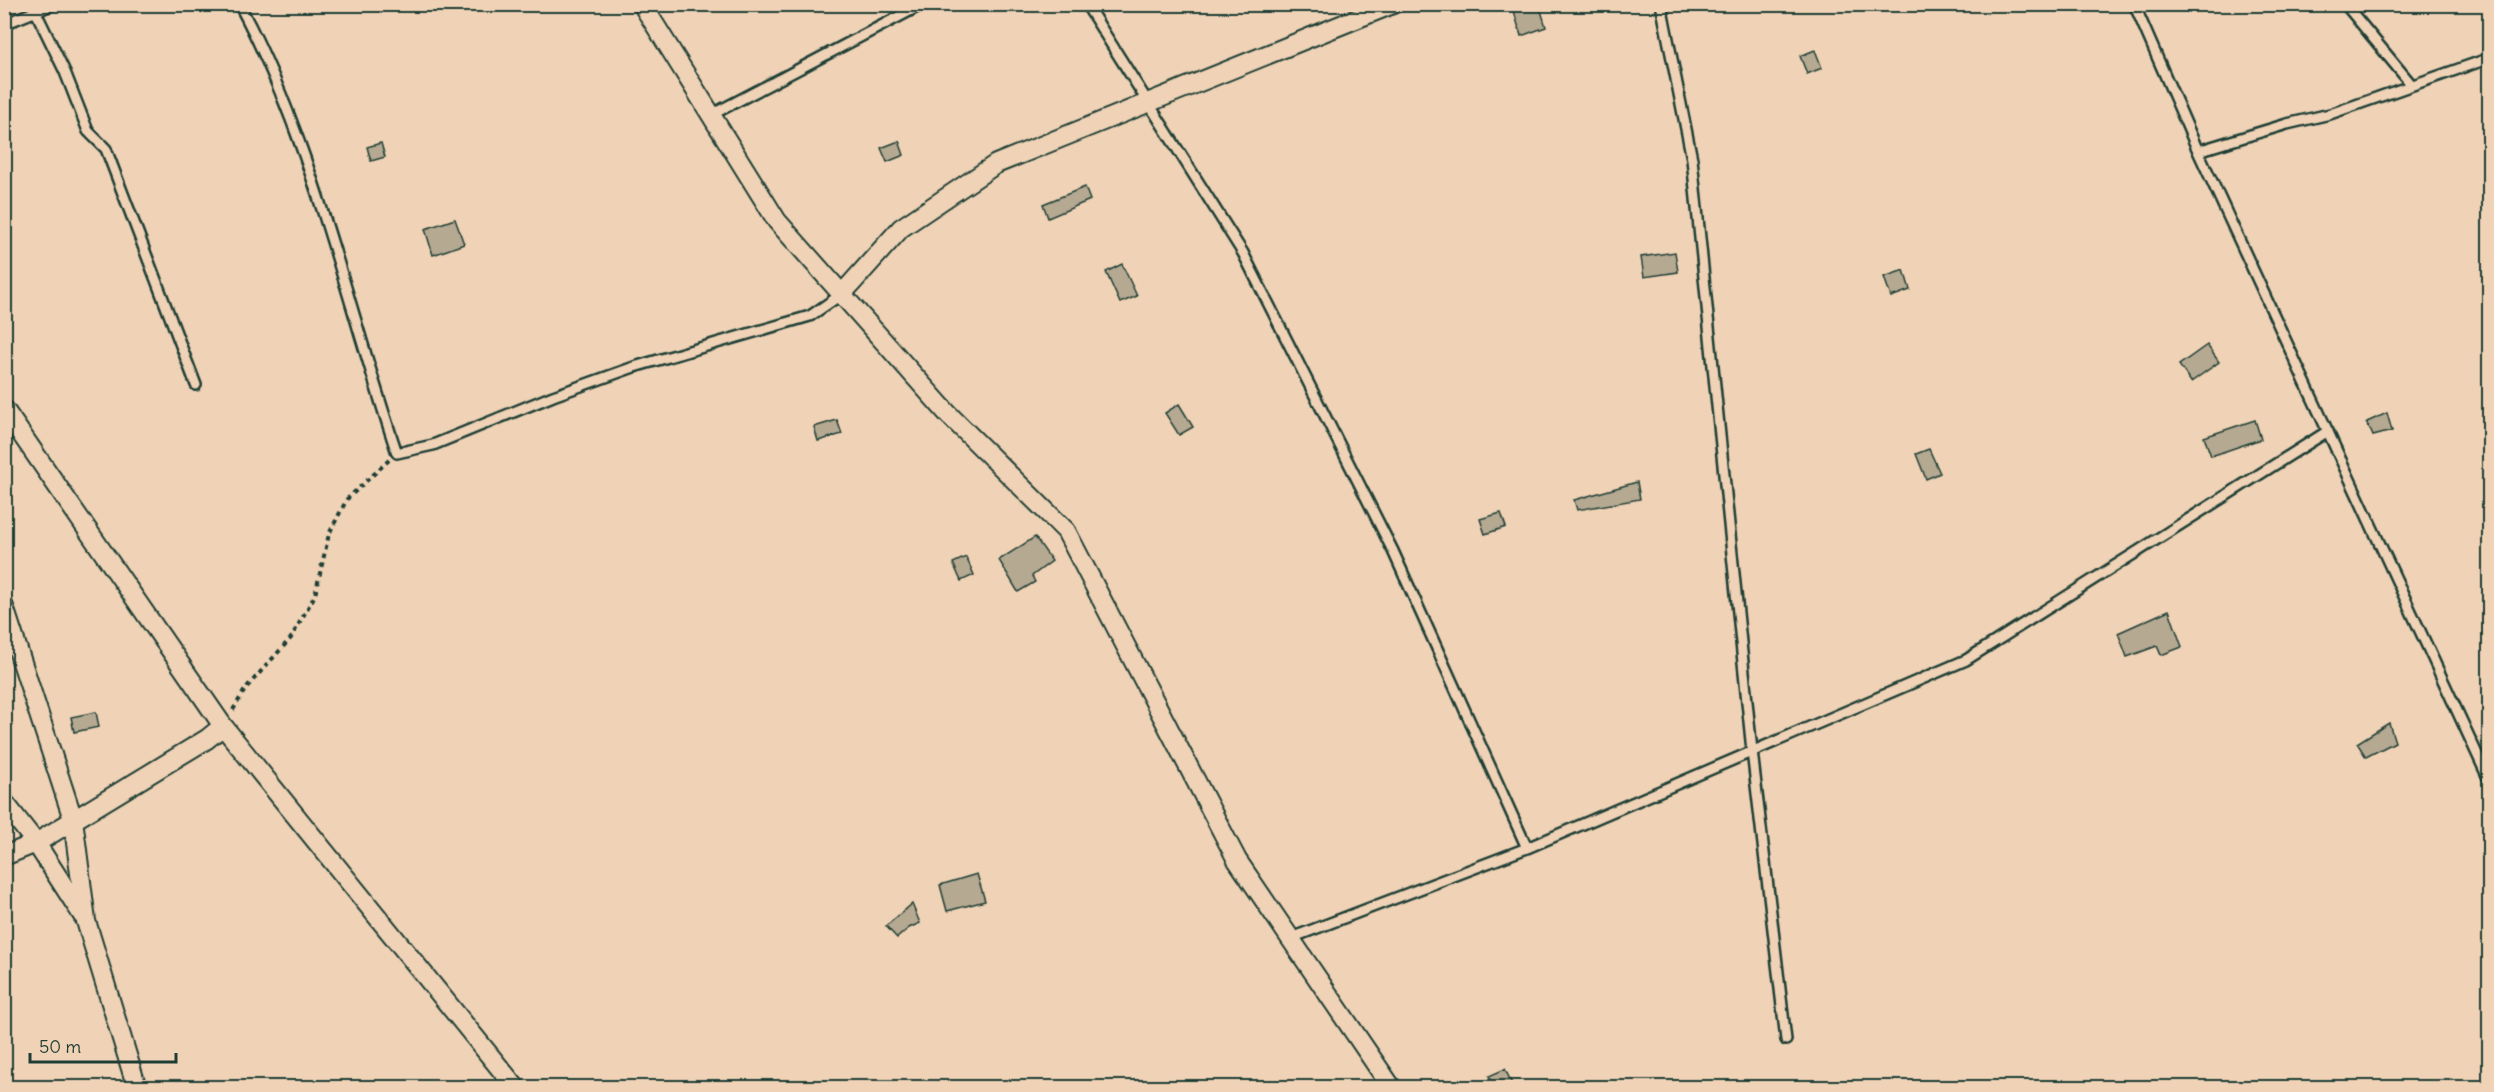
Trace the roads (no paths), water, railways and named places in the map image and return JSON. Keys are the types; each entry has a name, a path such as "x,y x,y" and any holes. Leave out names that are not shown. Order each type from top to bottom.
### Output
{"street":[{"path":"642,4 777,221 948,414 1066,531 1237,860 1392,1088"},
{"path":"842,294 901,228 996,164 1149,102 1357,11 1393,4"},
{"path":"4,409 223,726 516,1088"},
{"path":"4,608 73,819 86,921 138,1088"},
{"path":"4,856 36,843 207,739 223,726"},
{"path":"4,802 36,843 86,921"}],"lane":[{"path":"4,24 33,8 54,4"},
{"path":"239,4 261,45 292,124 397,453 434,445 553,396 634,367 810,316 842,294"},
{"path":"711,115 922,4"},
{"path":"1086,4 1243,254 1393,551 1527,848"},
{"path":"1661,4 1692,159 1752,751 1786,1040"},
{"path":"2134,4 2198,151 2490,782"},
{"path":"2345,4 2412,84"},
{"path":"33,8 65,72 88,131 106,149 196,385"},
{"path":"2198,151 2287,124 2330,114 2490,58"},
{"path":"1291,938 1527,848 1966,660 2328,431"}]}
